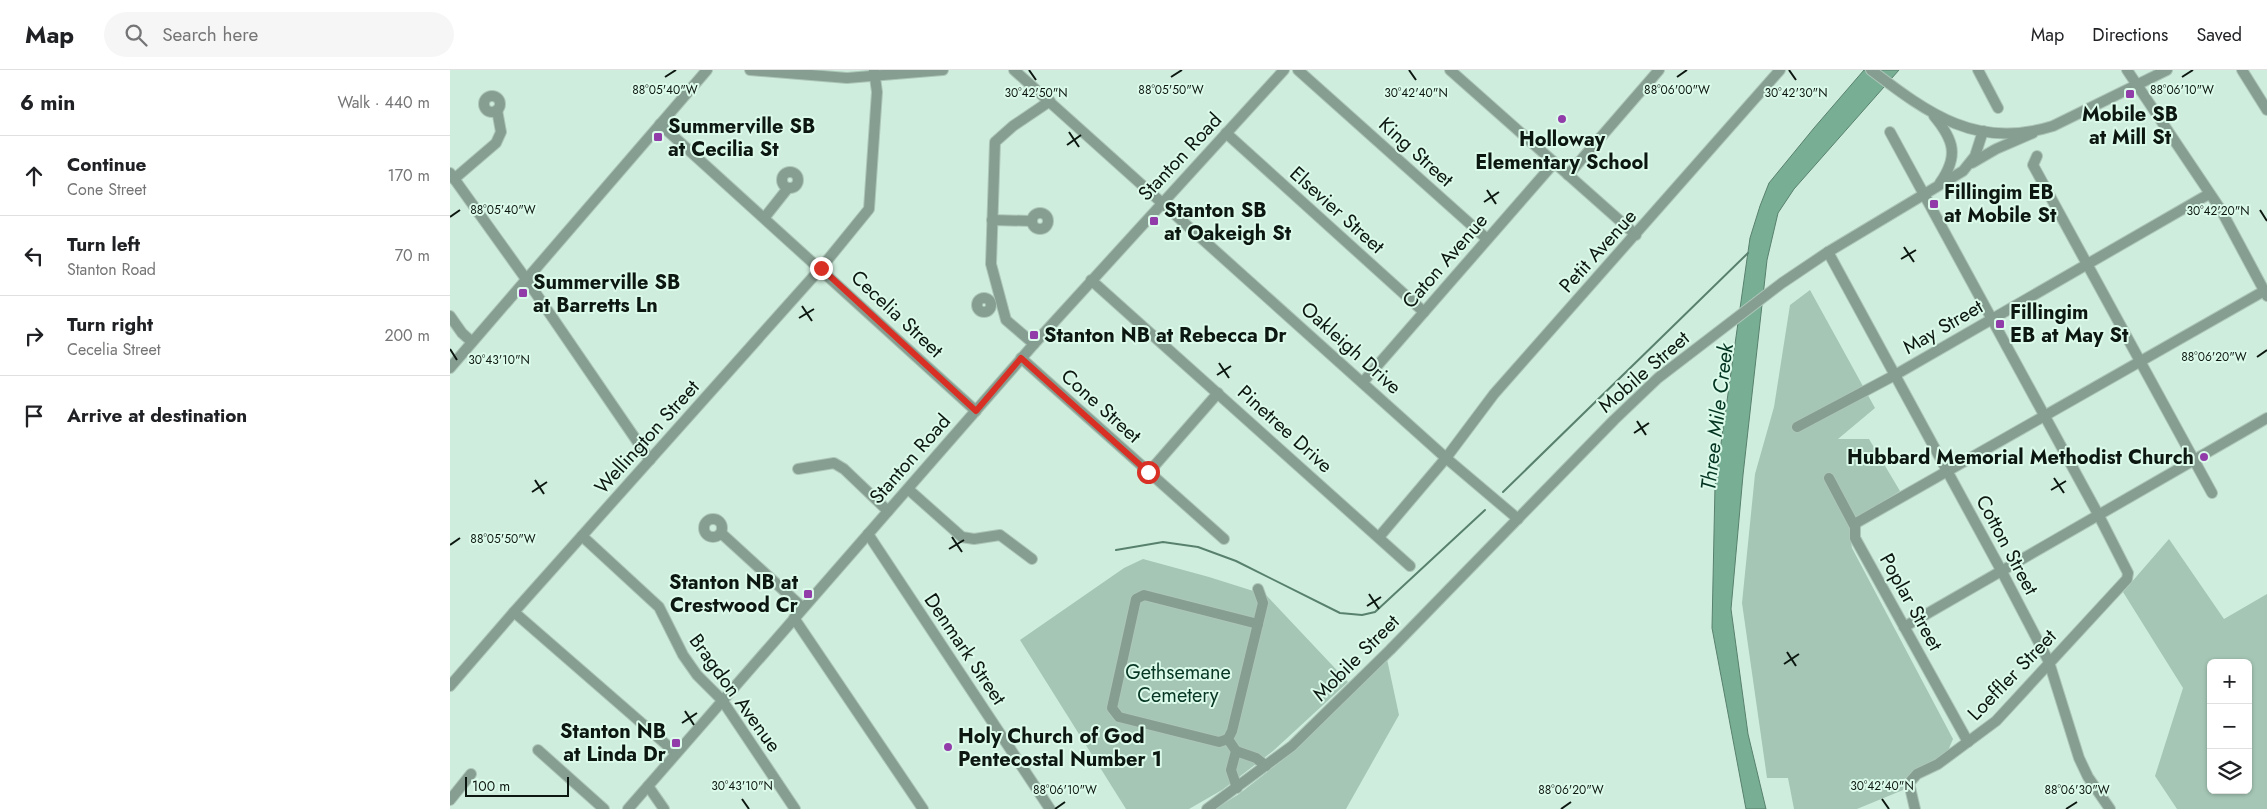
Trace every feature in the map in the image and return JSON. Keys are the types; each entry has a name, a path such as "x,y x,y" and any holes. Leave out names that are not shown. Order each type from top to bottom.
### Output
{"street":[{"path":"450,368 707,70"},
{"path":"750,70 847,78 874,73 943,70"},
{"name":"Oakleigh Drive","path":"1014,70 1446,458 1518,519"},
{"name":"Stanton Road","path":"628,809 1021,358 1284,70"},
{"name":"King Street","path":"1298,70 1488,239"},
{"path":"1450,70 1636,235"},
{"path":"1568,175 1659,70"},
{"name":"Petit Avenue","path":"1379,537 1446,458 1494,394 1780,70"},
{"path":"1871,70 1932,114 1947,121 1983,131 1999,133 2039,131 2053,126 2167,70"},
{"path":"1978,70 1998,108"},
{"path":"1855,527 1856,524 1947,470 2140,361 2265,294 2221,210 2127,70"},
{"path":"2242,70 2267,110"},
{"name":"Wellington Street","path":"450,686 454,674 514,612 650,460 821,268 869,210 877,92 874,73"},
{"path":"1006,320 992,264 994,142 1013,126 1050,101"},
{"path":"497,110 501,132 496,143 452,176 526,279 650,460"},
{"path":"1932,114 1946,130 1952,150 1952,161 1938,186"},
{"name":"Cecelia Street","path":"660,124 821,268 976,411"},
{"path":"1969,165 1975,156 1983,131"},
{"name":"Mobile Street","path":"1207,809 1292,746 1384,657 1640,394 1782,283 1828,252 1996,149 2039,131"},
{"path":"1890,132 2098,514"},
{"name":"Elsevier Street","path":"1226,133 1424,312"},
{"path":"2037,156 2033,165 2212,493"},
{"name":"Caton Avenue","path":"1363,382 1554,163"},
{"path":"765,218 788,188"},
{"name":"May Street","path":"1797,427 1895,375 2209,194"},
{"path":"992,220 1032,221"},
{"name":"Cotton Street","path":"1828,252 2049,662 2078,758 2088,777 2110,809"},
{"name":"Pinetree Drive","path":"1091,280 1410,566"},
{"path":"990,308 1034,344"},
{"path":"450,316 462,333 472,342"},
{"name":"Cone Street","path":"1021,358 1224,539"},
{"path":"1148,472 1218,393"},
{"path":"1904,627 2267,418"},
{"path":"798,469 834,463 844,469 888,511"},
{"name":"Poplar Street","path":"1829,478 1855,527 1855,538 1968,742"},
{"path":"908,489 962,537 974,539 1000,535 1032,559"},
{"name":"Loeffler Street","path":"1915,809 1909,783 1917,774 1938,764 1996,721 2127,579 2128,573 2098,514"},
{"path":"721,533 803,608"},
{"name":"Denmark Street","path":"868,534 1050,809"},
{"name":"Bragdon Avenue","path":"582,536 659,607 683,655 697,675 722,700 795,809"},
{"path":"1258,589 1263,603 1258,624 1232,731 1228,739 1219,742 1119,717 1112,708 1136,599 1144,595 1258,624"},
{"path":"514,612 676,753"},
{"path":"794,618 923,809"},
{"path":"1228,739 1236,751 1256,758 1266,766"},
{"path":"538,750 604,809"},
{"path":"1236,751 1231,770 1237,788"},
{"path":"450,800 471,774"},
{"path":"648,786 664,809"}],"green space":[{"path":"1810,290 1875,408 1838,439 1869,439 1900,491 1856,519 1849,528 1852,548 1953,739 1947,753 1911,774 1903,790 1857,809 1794,809 1788,778 1767,778 1742,603 1755,474 1774,407 1790,305"},
{"path":"2169,539 2224,619 2267,594 2267,809 2177,809 2155,776 2183,688 2123,592"},
{"name":"Gethsemane Cemetery","path":"1143,559 1266,595 1348,682 1273,751 1222,790 1189,809 1126,809 1020,640 1124,568"},
{"path":"1387,659 1399,715 1346,809 1215,809 1239,794 1294,751"}],"shaded area":[{"path":"1864,70 1899,70 1794,189 1778,213 1767,260 1743,475 1731,609 1748,734 1766,809 1746,809 1712,628 1715,486 1750,238 1769,183"}],"waterway":[{"path":"1503,492 1748,253"},
{"path":"1116,550 1163,542 1198,547 1236,561 1340,613 1362,615 1375,612 1485,510"}],"place":[{"name":"Mobile SB at Mill St","path":"2130,94"},
{"name":"Holloway Elementary School","path":"1562,119"},
{"name":"Summerville SB at Cecilia St","path":"658,137"},
{"name":"Fillingim EB at Mobile St","path":"1934,204"},
{"name":"Stanton SB at Oakeigh St","path":"1154,221"},
{"name":"Summerville SB at Barretts Ln","path":"523,293"},
{"name":"Fillingim EB at May St","path":"2000,324"},
{"name":"Stanton NB at Rebecca Dr","path":"1034,335"},
{"name":"Hubbard Memorial Methodist Church","path":"2204,457"},
{"name":"Stanton NB at Crestwood Cr","path":"808,594"},
{"name":"Stanton NB at Linda Dr","path":"676,743"},
{"name":"Holy Church of God Pentecostal Number 1","path":"948,747"}],"route":[{"path":"821,268 976,411 1021,358 1148,472"}],"water label":[{"name":"Three Mile Creek","path":"1717,417"}]}
